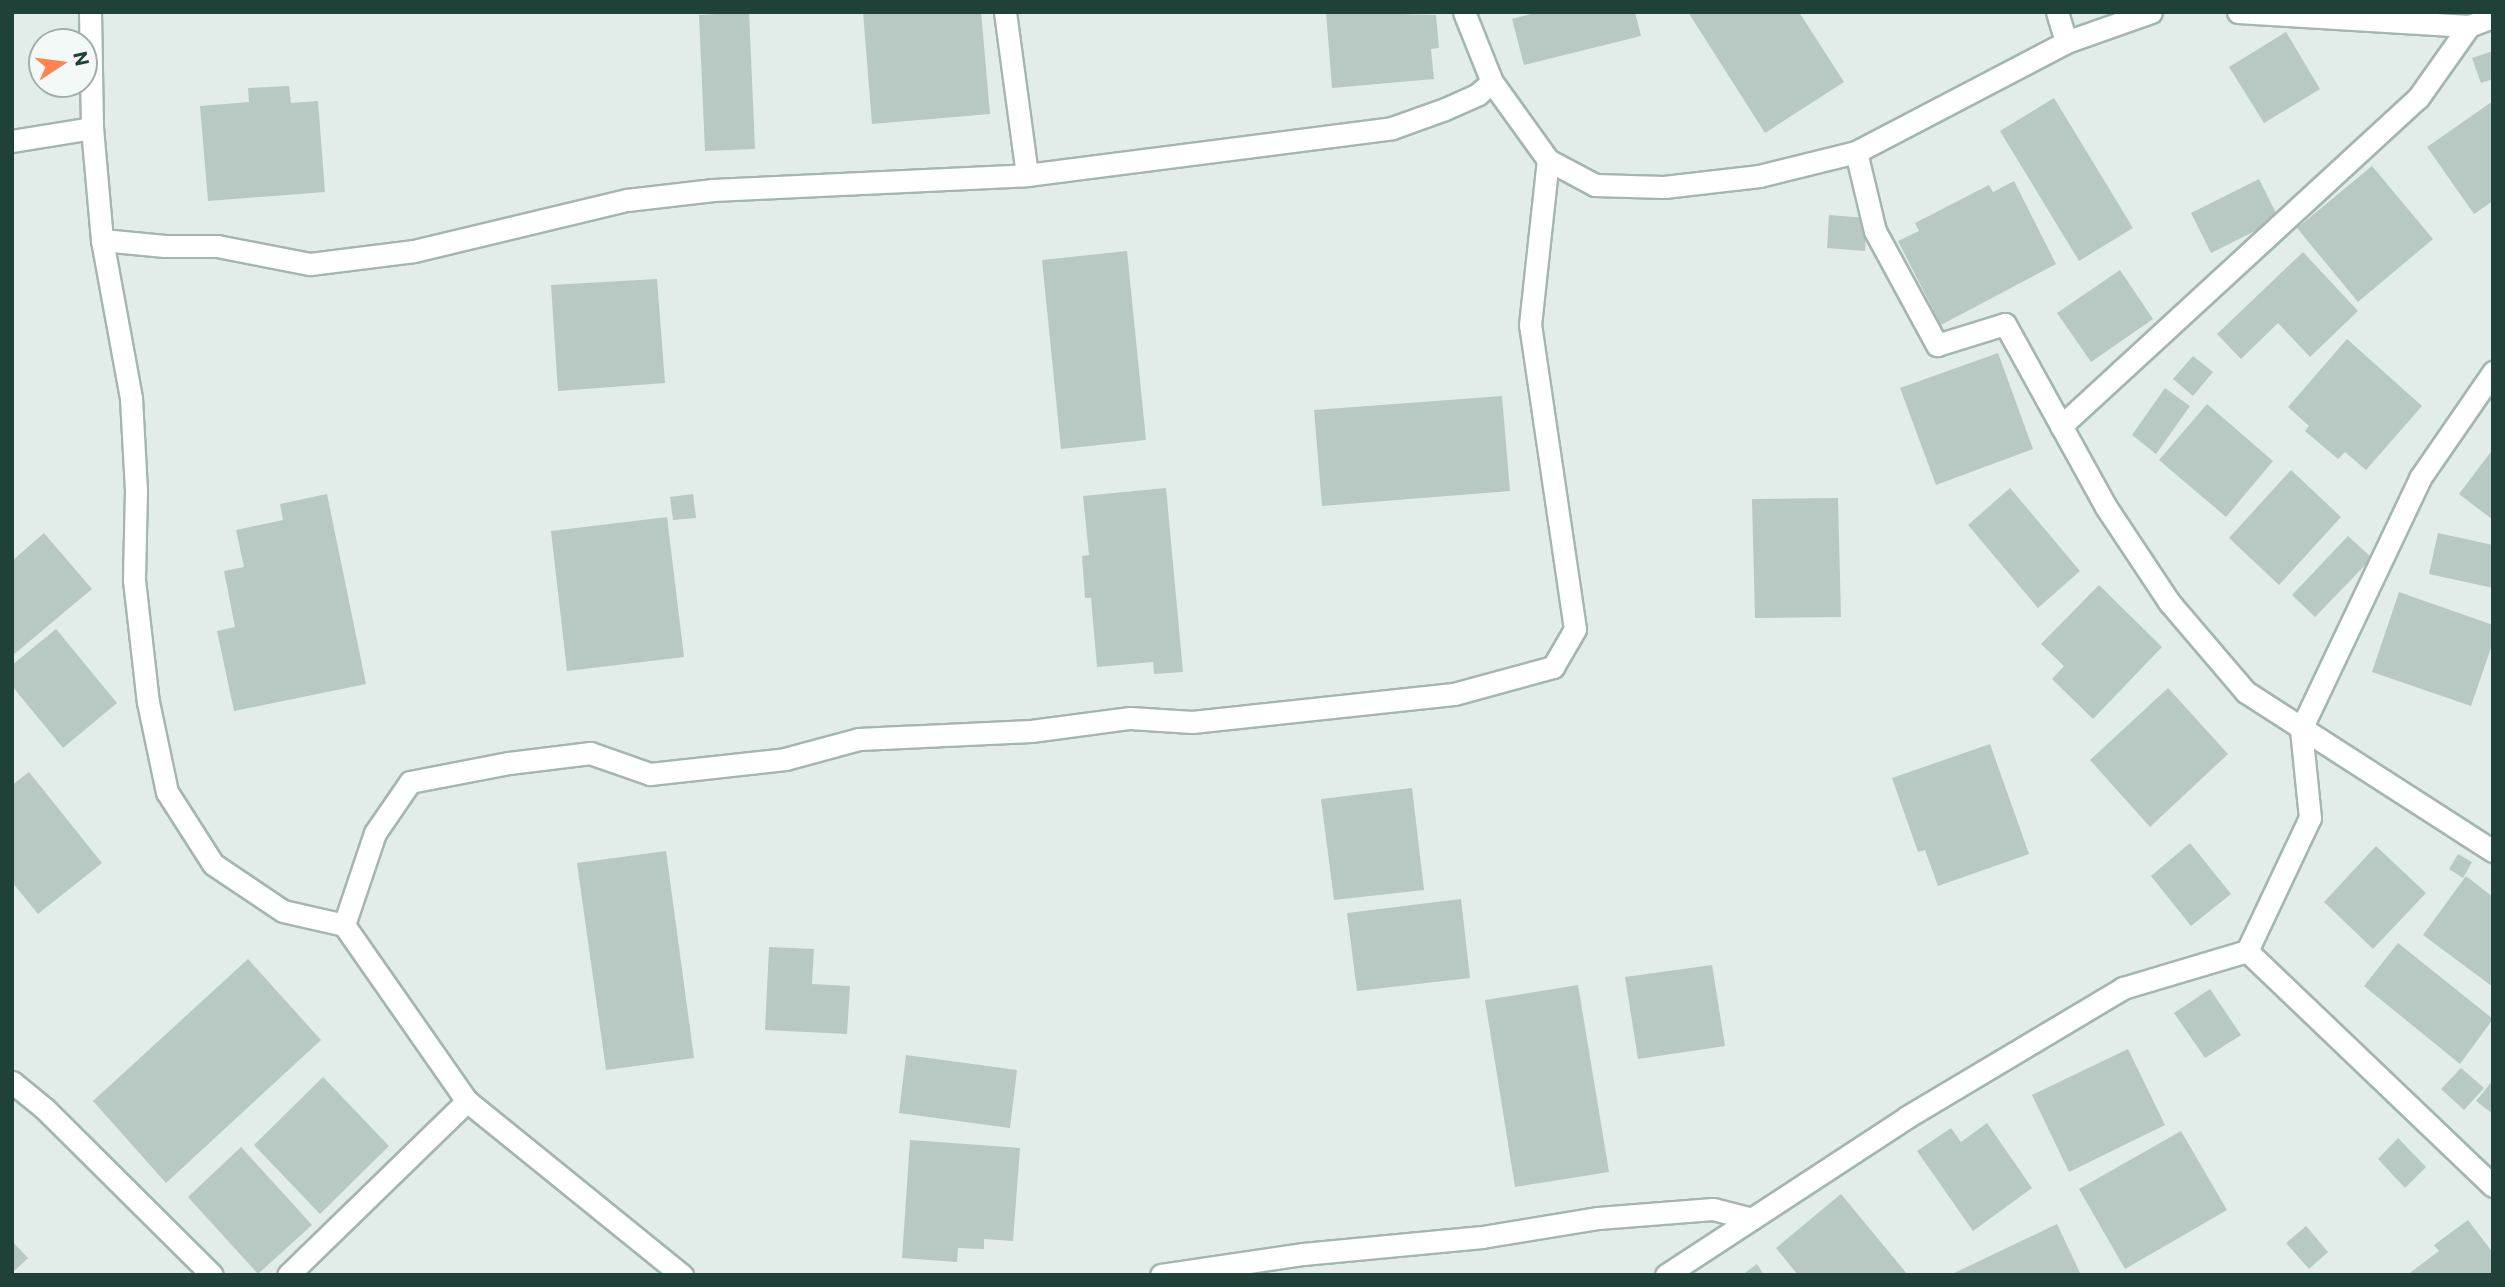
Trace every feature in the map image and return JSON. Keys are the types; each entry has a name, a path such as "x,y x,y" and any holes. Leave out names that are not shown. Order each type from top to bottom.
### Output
{"street":[{"path":"90,12 92,128 102,240 131,398 136,490 134,580 148,702 167,792 213,864 284,911 344,925 467,1101 682,1275"},
{"path":"1005,12 1027,175"},
{"path":"1464,12 1493,82 1548,160 1595,185 1664,187 1759,176 1856,152 2066,42 2151,12"},
{"path":"2057,12 2066,42"},
{"path":"2238,12 2469,26 2493,17"},
{"path":"2061,426 2418,98 2469,26"},
{"path":"102,240 165,246 216,246 310,264 414,251 627,200 713,190 1027,175 1392,128 1446,109 1478,94 1493,82"},
{"path":"12,141 92,128"},
{"path":"1856,152 1874,231 1937,345 2005,324 2106,507 2169,602 2246,692 2493,851"},
{"path":"344,925 375,833 410,782 509,763 590,753 650,774 785,760 859,739 1031,731 1130,718 1192,722 1454,694 1553,667 1575,629 1531,325 1548,160"},
{"path":"1666,1275 1908,1117 2123,988 2247,951 2310,818 2301,729 2420,478 2493,372"},
{"path":"2247,951 2493,1186"},
{"path":"12,1082 45,1109 212,1275"},
{"path":"288,1275 467,1101"},
{"path":"1161,1275 1303,1254 1482,1237 1598,1218 1713,1209 1752,1219"}],"building":[{"path":"749,12 755,149 705,151 699,15"},
{"path":"863,12 981,12 990,114 872,124"},
{"path":"1326,12 1436,15 1439,48 1431,49 1434,79 1332,88"},
{"path":"1538,12 1635,12 1641,36 1524,65 1512,19"},
{"path":"1688,12 1799,12 1844,82 1765,133"},
{"path":"2286,32 2320,89 2264,123 2229,67"},
{"path":"2493,51 2493,79 2481,83 2472,58"},
{"path":"289,86 291,103 318,101 325,192 208,201 200,106 249,102 248,88"},
{"path":"2054,98 2133,228 2079,261 2000,131"},
{"path":"2493,101 2493,201 2474,214 2427,147"},
{"path":"2372,166 2433,239 2358,302 2297,228"},
{"path":"2259,179 2279,219 2211,253 2191,213"},
{"path":"2014,181 2056,264 1941,325 1898,241 1919,231 1915,223 1989,185 1993,192"},
{"path":"1829,215 1867,218 1865,251 1827,248"},
{"path":"1127,251 1146,440 1061,449 1042,260"},
{"path":"2303,252 2358,311 2310,357 2278,323 2241,359 2217,334"},
{"path":"2120,270 2153,319 2091,362 2057,313"},
{"path":"657,279 665,383 558,391 551,285"},
{"path":"2347,339 2422,406 2366,470 2345,452 2338,459 2305,431 2309,426 2288,407"},
{"path":"1998,353 2033,449 1936,485 1900,388"},
{"path":"2193,356 2213,372 2193,396 2173,379"},
{"path":"2165,388 2190,406 2156,454 2132,435"},
{"path":"1502,396 1510,491 1322,506 1314,410"},
{"path":"2207,404 2273,461 2226,517 2159,460"},
{"path":"2493,449 2493,520 2459,494"},
{"path":"2291,470 2341,517 2279,585 2229,538"},
{"path":"1166,488 1183,672 1154,674 1153,662 1097,667 1091,598 1085,598 1082,556 1089,555 1083,496"},
{"path":"2010,488 2080,571 2038,608 1968,525"},
{"path":"327,494 366,684 234,711 217,631 235,627 224,571 244,567 236,530 283,520 280,504"},
{"path":"693,494 696,518 673,520 670,497"},
{"path":"1838,498 1841,617 1755,618 1752,499"},
{"path":"667,517 684,657 567,671 551,531"},
{"path":"44,533 92,589 12,656 12,561"},
{"path":"2438,533 2493,545 2493,588 2429,574"},
{"path":"2348,536 2372,558 2315,617 2292,595"},
{"path":"2099,585 2162,647 2093,719 2052,679 2064,666 2041,644"},
{"path":"2399,592 2493,625 2493,642 2471,706 2372,672"},
{"path":"56,629 117,703 63,748 12,686 12,665"},
{"path":"2168,688 2228,754 2150,827 2090,760"},
{"path":"1990,744 2029,854 1938,886 1925,850 1918,852 1892,778"},
{"path":"29,772 102,863 38,914 12,882 12,785"},
{"path":"1412,788 1424,890 1334,900 1321,799"},
{"path":"2190,843 2231,894 2191,926 2151,876"},
{"path":"2376,846 2426,893 2373,949 2324,902"},
{"path":"666,851 694,1058 606,1070 577,863"},
{"path":"2458,854 2472,862 2463,878 2449,869"},
{"path":"2466,876 2493,897 2493,987 2423,935"},
{"path":"1461,899 1470,978 1357,991 1347,913"},
{"path":"2398,943 2493,1019 2460,1064 2364,986"},
{"path":"769,947 814,949 812,984 850,986 847,1034 765,1030"},
{"path":"248,959 321,1040 166,1183 93,1101"},
{"path":"1712,965 1725,1046 1638,1059 1625,977"},
{"path":"1578,985 1609,1172 1515,1187 1485,1000"},
{"path":"2210,989 2241,1035 2205,1058 2174,1013"},
{"path":"2128,1049 2165,1125 2069,1172 2032,1095"},
{"path":"906,1055 1017,1070 1010,1128 899,1113"},
{"path":"2461,1068 2484,1088 2464,1110 2441,1089"},
{"path":"323,1077 389,1146 320,1214 254,1145"},
{"path":"2493,1080 2493,1114 2476,1101"},
{"path":"1987,1123 2032,1188 1973,1231 1917,1151 1951,1128 1961,1142"},
{"path":"2181,1131 2227,1210 2125,1269 2079,1189"},
{"path":"2398,1138 2426,1167 2405,1188 2378,1159"},
{"path":"910,1140 1020,1148 1013,1241 984,1239 984,1249 958,1248 957,1262 902,1258"},
{"path":"241,1147 312,1225 258,1274 188,1197"},
{"path":"1841,1194 1908,1275 1798,1275 1776,1248"},
{"path":"2468,1220 2493,1253 2493,1275 2407,1275 2439,1251 2434,1245"},
{"path":"2057,1224 2081,1275 1950,1275"},
{"path":"2306,1226 2328,1252 2309,1269 2286,1243"},
{"path":"12,1241 28,1258 12,1273"},
{"path":"1757,1264 1764,1275 1742,1275"}]}
